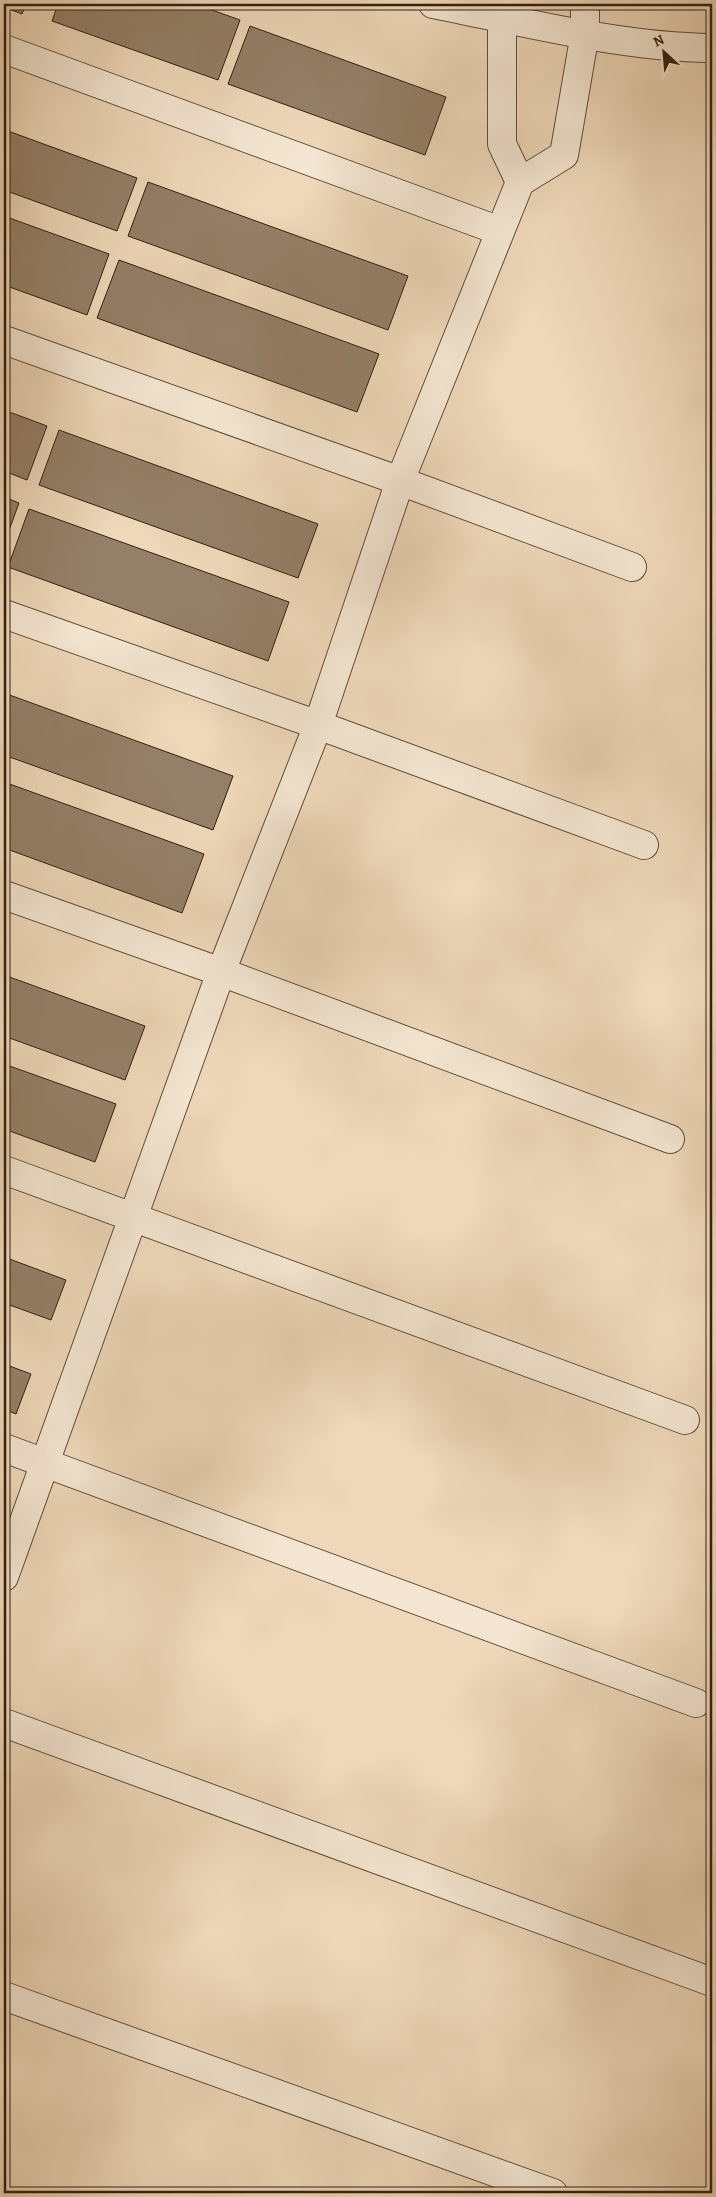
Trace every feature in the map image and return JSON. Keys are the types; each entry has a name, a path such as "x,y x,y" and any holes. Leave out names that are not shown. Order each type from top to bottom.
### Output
{"street":[{"path":"433,4 501,11 585,34 672,48 712,48"},
{"path":"4,1577 135,1217 221,972 318,725 400,482 520,182 564,155 585,34 585,4"},
{"path":"501,11 502,144 520,182"},
{"path":"4,49 500,231"},
{"path":"4,340 632,567"},
{"path":"4,614 318,725 644,846"},
{"path":"4,895 221,972 670,1139"},
{"path":"4,1170 685,1420"},
{"path":"4,1448 696,1703"},
{"path":"4,1723 712,1982"},
{"path":"4,1996 554,2193"}],"building":[{"path":"4,4 26,4 22,14 4,7"},
{"path":"58,4 195,4 240,20 218,80 52,21"},
{"path":"250,26 446,97 425,155 228,84"},
{"path":"8,131 137,178 117,231 4,190 4,142"},
{"path":"148,182 408,276 388,330 128,236"},
{"path":"4,216 109,254 87,315 4,285"},
{"path":"119,260 379,354 357,412 97,318"},
{"path":"4,410 47,426 27,480 4,471"},
{"path":"59,430 318,524 298,578 39,485"},
{"path":"4,497 19,503 4,544"},
{"path":"29,509 289,602 268,661 8,567"},
{"path":"4,693 233,776 213,830 4,755"},
{"path":"4,782 204,854 182,913 4,848"},
{"path":"4,975 145,1026 125,1080 4,1036"},
{"path":"4,1064 116,1104 95,1162 4,1129"},
{"path":"4,1257 66,1280 51,1320 4,1303"},
{"path":"4,1364 31,1374 16,1414 4,1409"}]}
